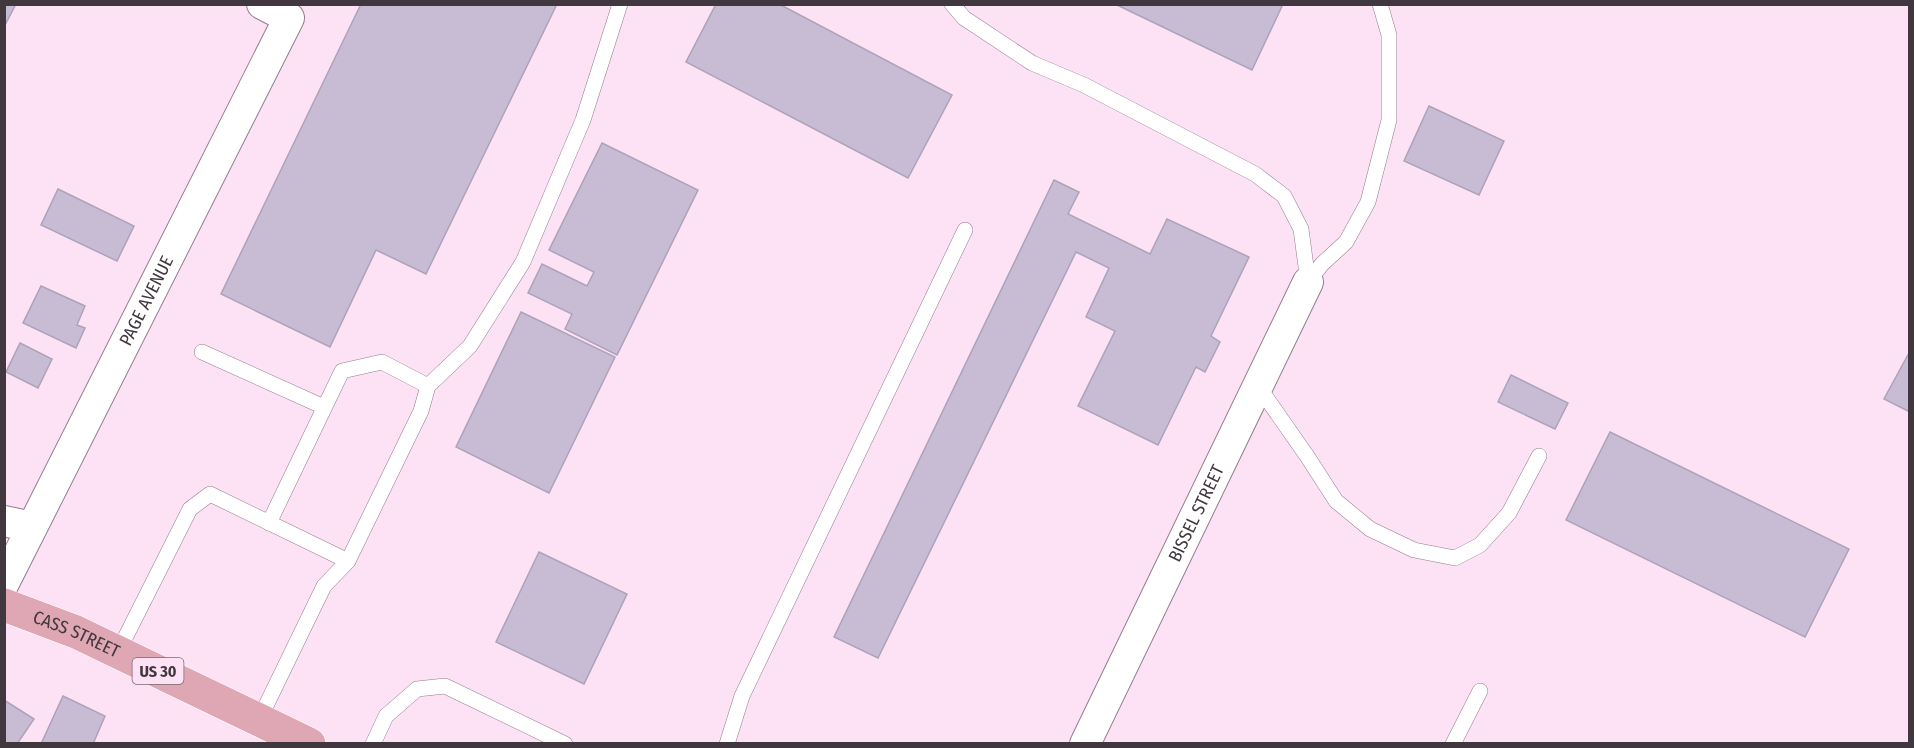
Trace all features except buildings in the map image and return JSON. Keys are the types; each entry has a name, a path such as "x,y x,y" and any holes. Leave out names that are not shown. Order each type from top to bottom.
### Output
{"main road":[{"name":"CASS STREET","path":"4,605 76,632 309,744"}],"street":[{"name":"PAGE AVENUE","path":"4,583 18,524 289,18 262,4"},
{"name":"BISSEL STREET","path":"1092,741 1308,282"}],"lane":[{"path":"259,720 324,586 348,561 421,411 428,386 470,345 523,262 583,120 620,4"},
{"path":"952,4 964,18 1032,63 1084,85 1255,174 1284,196 1301,229 1308,282"},
{"path":"1308,282 1322,264 1346,242 1368,202 1389,120 1389,34 1380,4"},
{"path":"727,744 741,696 965,230"},
{"path":"202,352 324,407"},
{"path":"269,523 342,370 382,362 428,386"},
{"path":"1258,386 1336,501 1370,529 1414,550 1455,558 1480,545 1509,513 1539,456"},
{"path":"118,652 190,509 210,494 348,561"},
{"path":"373,744 386,716 417,689 445,686 565,744"},
{"path":"1453,744 1480,691"}]}
